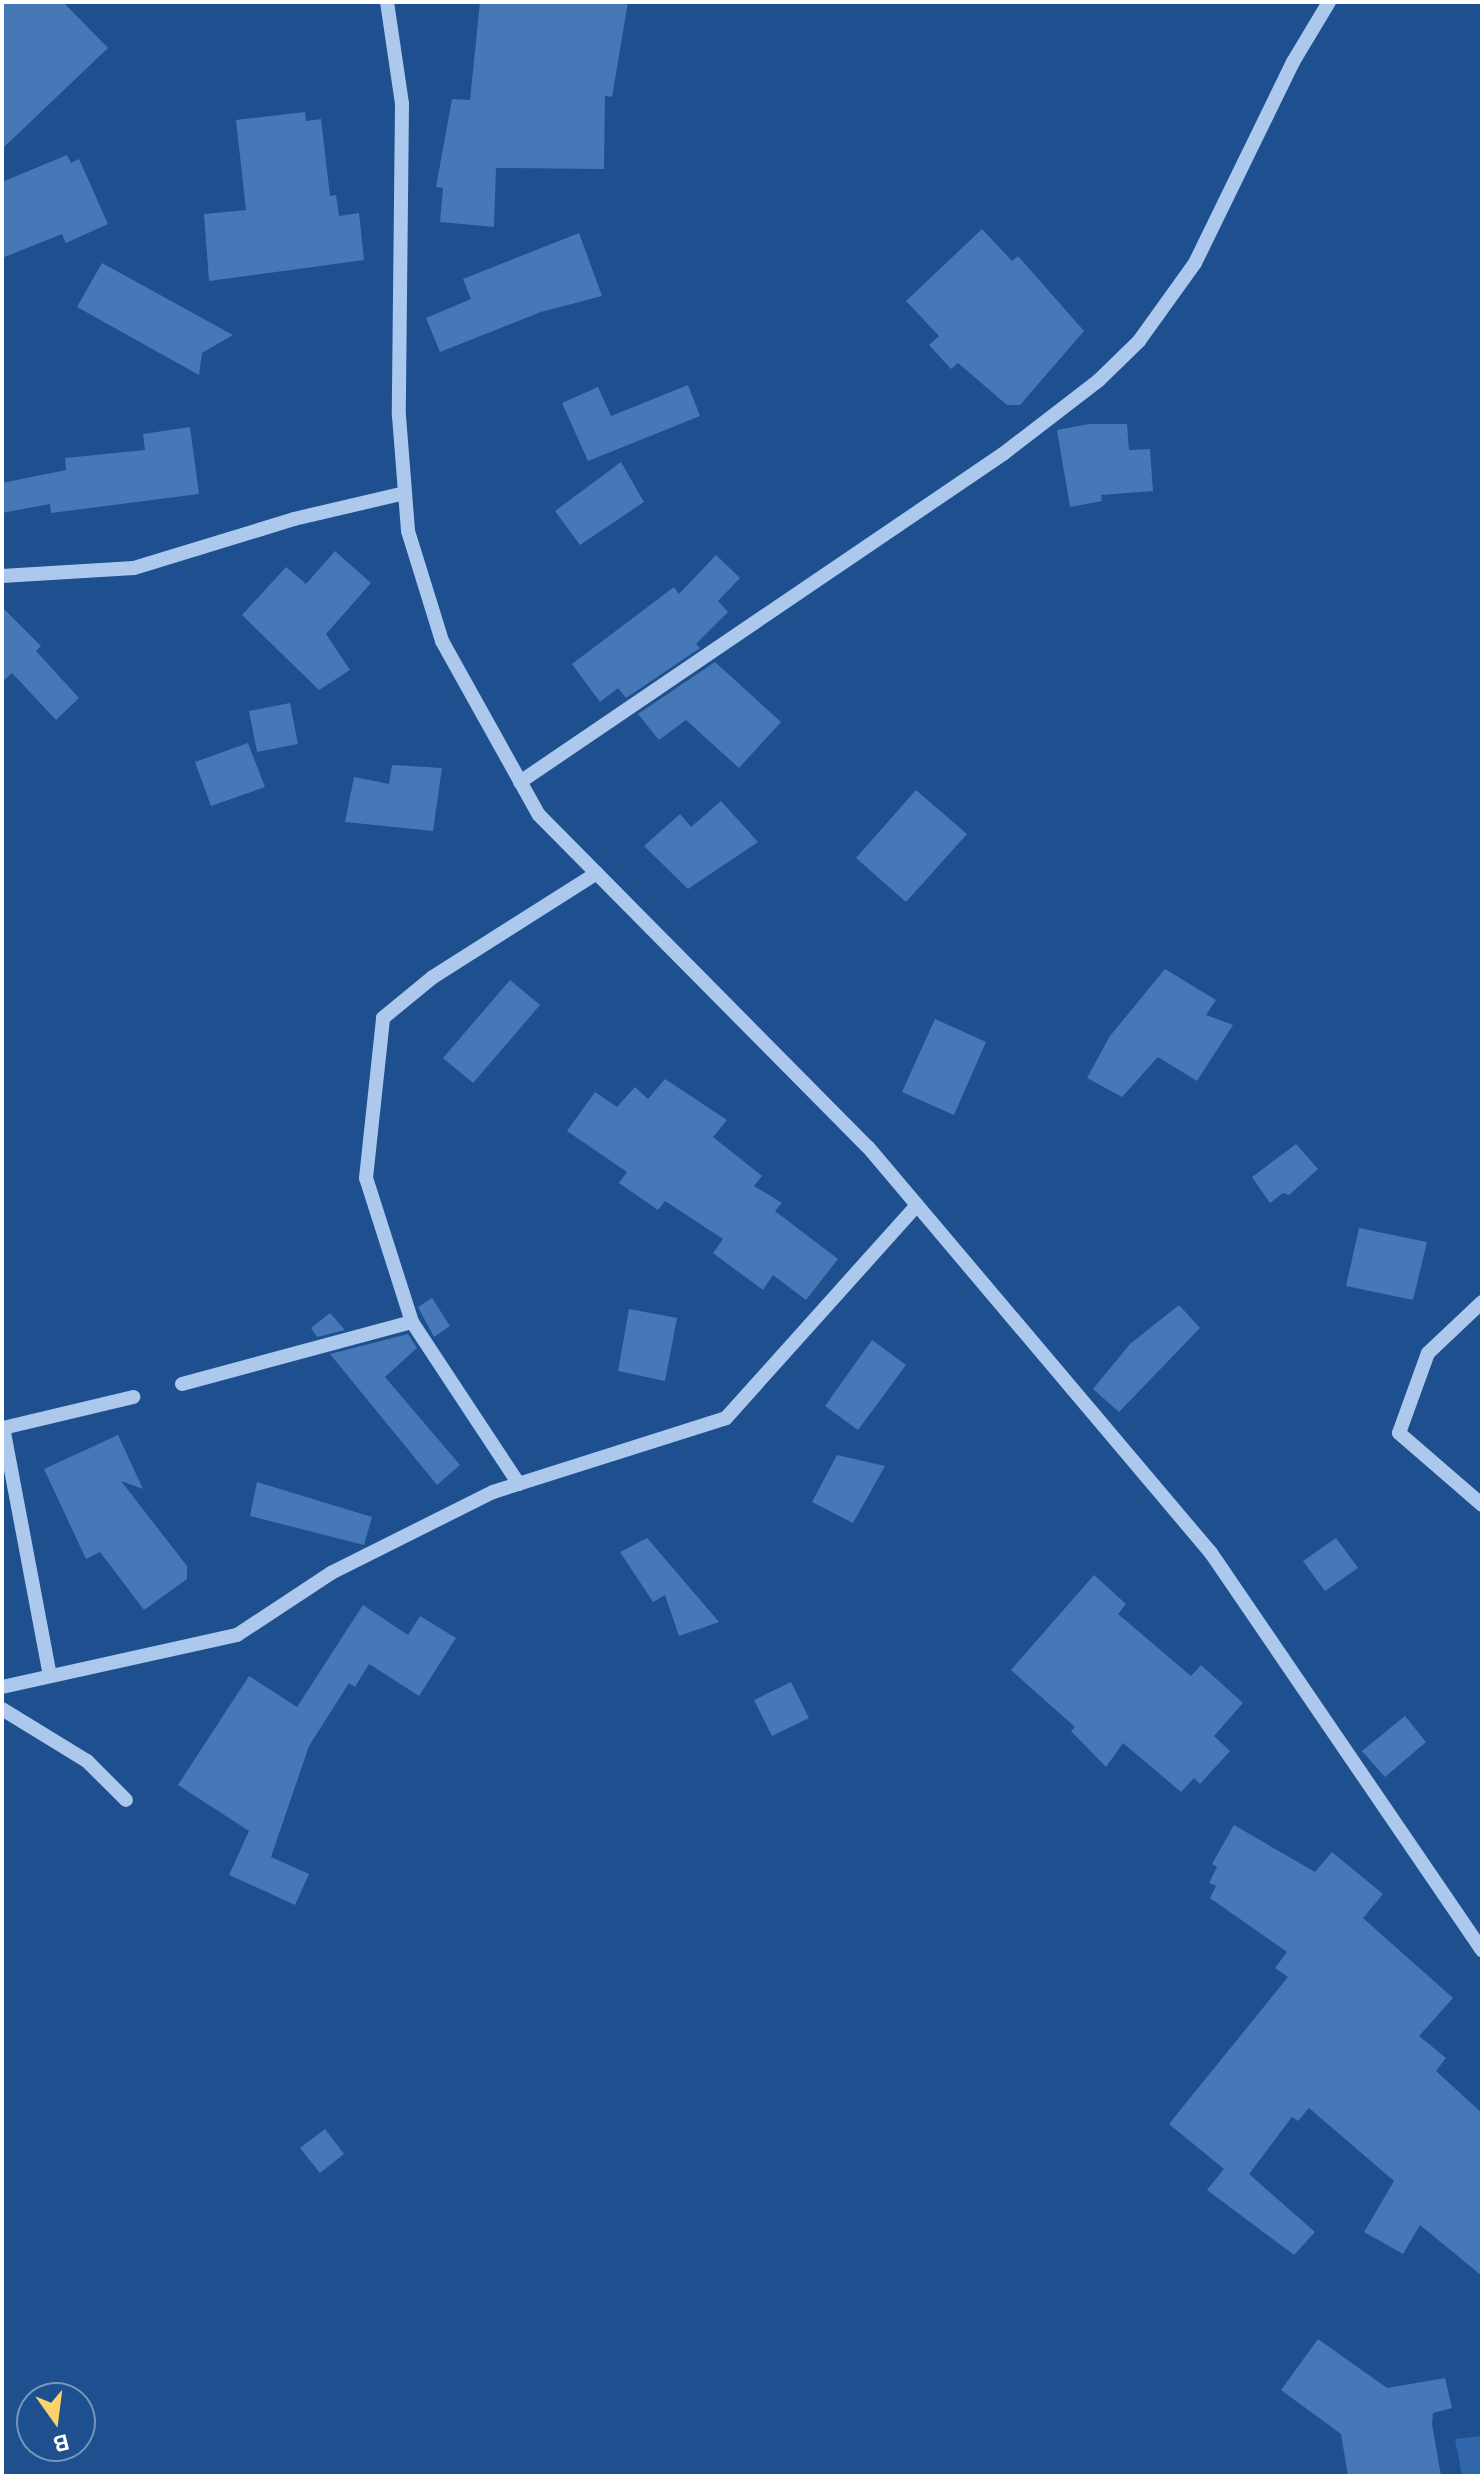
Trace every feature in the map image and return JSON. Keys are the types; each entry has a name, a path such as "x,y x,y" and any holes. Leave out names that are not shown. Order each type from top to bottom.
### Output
{"street":[{"path":"387,2 402,104 399,416 408,531 442,641 520,782 539,815 868,1147 1211,1553 1482,1950"},
{"path":"520,782 1003,454 1099,380 1139,341 1195,263 1293,62 1329,2"},
{"path":"2,576 134,568 294,519 405,493"},
{"path":"519,1484 412,1322 366,1178 383,1018 433,977 597,873"},
{"path":"2,1687 237,1635 331,1573 493,1492 726,1418 917,1205"},
{"path":"1482,1302 1428,1353 1399,1433 1482,1505"},
{"path":"182,1384 412,1322"},
{"path":"50,1676 3,1428 133,1397"},
{"path":"2,1709 87,1761 126,1800"}],"shaded area":[{"path":"1482,2436 1482,2476 1462,2476 1455,2439"}],"building":[{"path":"2,2 63,2 108,48 2,149"},
{"path":"480,2 628,2 612,97 605,96 604,169 496,168 494,227 440,222 443,188 436,187 452,99 470,100"},
{"path":"305,112 306,121 321,119 330,196 336,195 339,216 359,213 364,260 209,281 204,214 246,210 236,120"},
{"path":"67,155 71,163 79,159 108,224 66,243 62,234 2,258 2,182"},
{"path":"982,229 1012,261 1018,256 1084,331 1020,405 1007,405 958,363 951,369 929,345 939,336 906,301"},
{"path":"579,233 602,296 541,312 440,352 426,318 471,299 463,279"},
{"path":"102,263 233,335 202,353 199,375 77,307"},
{"path":"688,385 700,416 588,461 562,403 598,387 611,416"},
{"path":"1089,424 1127,424 1129,450 1150,449 1153,491 1101,495 1102,501 1070,507 1057,430"},
{"path":"190,427 199,494 51,513 50,504 2,513 2,483 66,470 65,458 145,450 143,434"},
{"path":"621,462 644,502 580,545 555,511"},
{"path":"335,551 371,583 326,634 350,670 319,690 242,615 286,567 306,584"},
{"path":"716,555 740,578 718,601 728,612 696,644 700,648 626,698 618,688 600,702 572,664 674,587 679,594"},
{"path":"2,607 41,646 36,651 79,698 56,720 12,673 2,682"},
{"path":"715,662 781,722 739,768 686,720 659,740 638,714"},
{"path":"290,703 298,744 257,752 249,711"},
{"path":"248,743 265,787 211,806 195,762"},
{"path":"392,765 442,768 433,831 345,822 354,777 389,784"},
{"path":"916,790 967,834 906,902 856,858"},
{"path":"721,801 758,842 688,889 644,846 680,814 691,827"},
{"path":"1165,969 1216,1000 1206,1015 1233,1025 1197,1081 1158,1057 1122,1097 1087,1078 1110,1036"},
{"path":"510,980 540,1005 473,1083 443,1058"},
{"path":"935,1019 986,1042 954,1115 902,1092"},
{"path":"665,1079 727,1120 713,1137 762,1176 754,1186 782,1203 775,1211 838,1259 806,1300 773,1275 763,1290 713,1253 723,1239 665,1201 658,1210 619,1183 627,1172 567,1131 595,1092 617,1107 635,1087 648,1099"},
{"path":"1296,1144 1318,1169 1289,1195 1283,1193 1270,1203 1252,1177"},
{"path":"1359,1228 1427,1242 1413,1300 1346,1286"},
{"path":"432,1298 450,1326 434,1337 418,1307"},
{"path":"1179,1305 1200,1328 1119,1412 1093,1389 1130,1344"},
{"path":"629,1309 677,1318 665,1381 618,1371"},
{"path":"330,1313 345,1330 317,1337 311,1328"},
{"path":"408,1334 417,1348 385,1377 460,1465 437,1485 330,1354"},
{"path":"872,1340 906,1365 858,1430 825,1406"},
{"path":"118,1435 143,1489 121,1481 187,1566 187,1579 144,1610 100,1552 86,1559 44,1469"},
{"path":"837,1455 885,1466 853,1523 812,1502"},
{"path":"257,1482 372,1517 364,1545 250,1516"},
{"path":"647,1538 719,1622 679,1636 665,1595 653,1602 620,1552"},
{"path":"1336,1538 1358,1568 1325,1591 1303,1561"},
{"path":"1094,1575 1126,1604 1118,1614 1191,1676 1201,1665 1243,1703 1214,1736 1230,1751 1200,1784 1194,1778 1181,1792 1123,1743 1106,1767 1071,1731 1075,1727 1011,1670"},
{"path":"363,1605 408,1635 420,1616 456,1638 419,1696 369,1664 355,1687 349,1683 309,1746 271,1857 309,1874 295,1905 229,1875 249,1831 178,1785 249,1676 297,1707"},
{"path":"791,1682 809,1718 772,1736 754,1700"},
{"path":"1405,1716 1426,1742 1385,1777 1362,1751"},
{"path":"1234,1825 1315,1872 1332,1852 1383,1894 1363,1918 1453,1998 1419,2036 1446,2058 1436,2071 1482,2113 1482,2276 1420,2225 1403,2254 1364,2232 1394,2181 1309,2108 1298,2121 1292,2117 1249,2174 1315,2232 1294,2255 1207,2190 1224,2169 1169,2124 1288,1977 1275,1968 1287,1952 1210,1898 1216,1886 1209,1883 1217,1867 1212,1864"},
{"path":"325,2129 344,2154 320,2173 300,2148"},
{"path":"1318,2339 1387,2388 1445,2378 1452,2408 1433,2413 1432,2424 1441,2476 1348,2476 1341,2434 1281,2390"}]}
